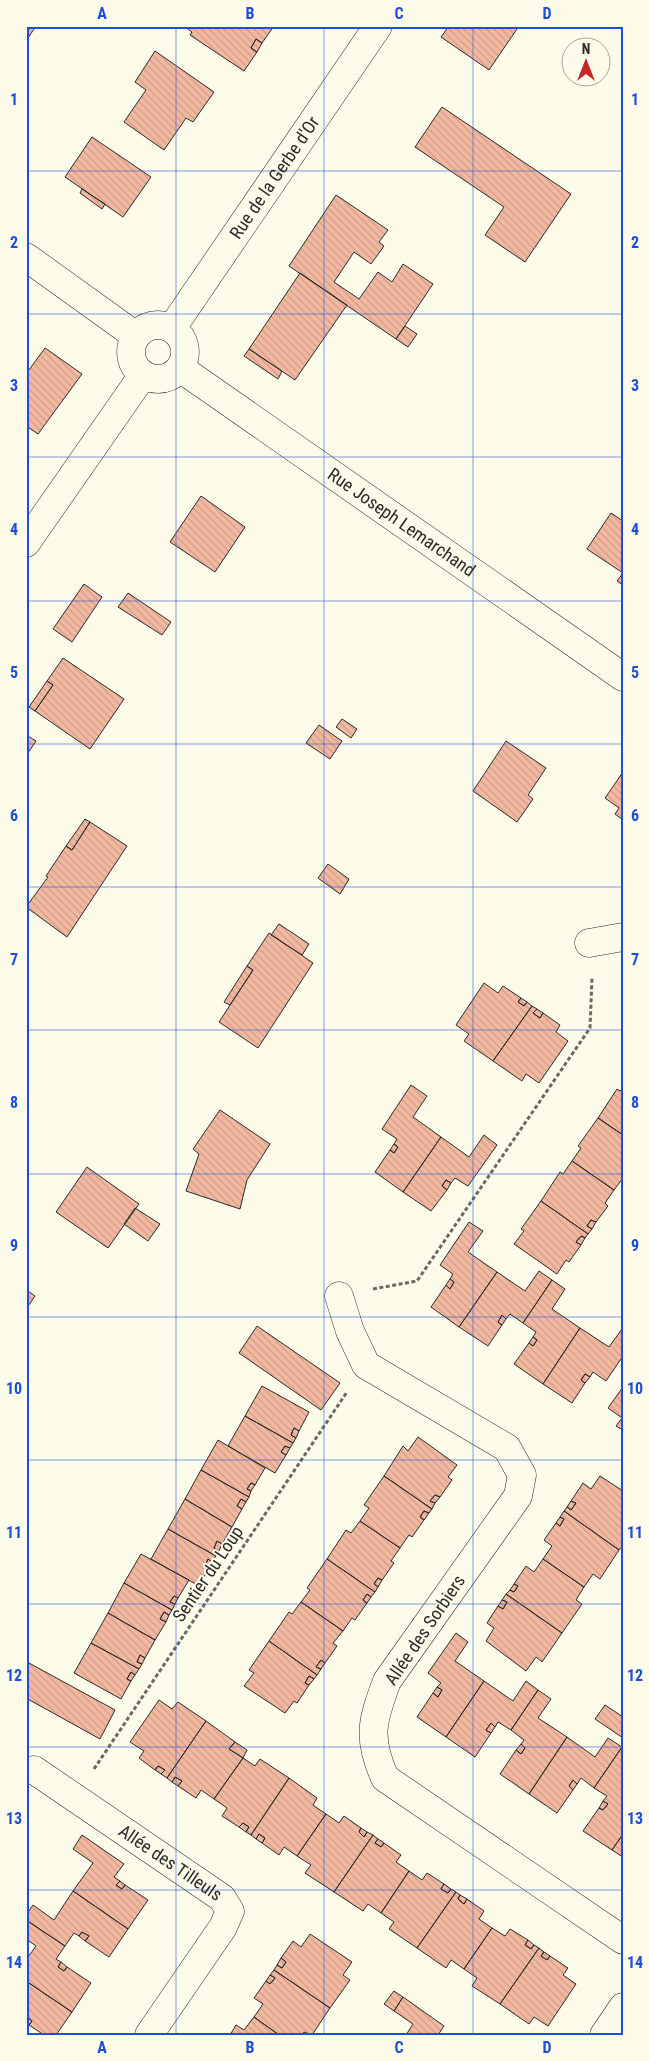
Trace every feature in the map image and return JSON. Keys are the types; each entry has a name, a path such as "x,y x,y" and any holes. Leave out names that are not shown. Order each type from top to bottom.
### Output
{"street":[{"name":"Rue de la Gerbe d'Or","path":"172,328 378,26"},
{"path":"26,257 136,336"},
{"path":"156,325 172,328 183,342 185,351 180,368 166,377 150,378 142,375 132,361 132,343 136,336 149,326 156,325"},
{"name":"Rue Joseph Lemarchand","path":"180,368 623,677"},
{"path":"26,543 142,375"},
{"path":"589,943 623,937"},
{"path":"339,1296 350,1331 366,1365"},
{"name":"Allée des Sorbiers","path":"366,1365 507,1448 522,1475 518,1496 387,1681 375,1712 372,1738 375,1758 385,1778 623,1940"},
{"name":"Allée des Tilleuls","path":"34,1770 222,1898 230,1912 223,1927 149,2035"},
{"path":"604,2035 623,2007"}],"path":[{"path":"339,1296 418,1281 590,1028 592,979 589,943"},
{"name":"Sentier du Loup","path":"74,1798 366,1365"}],"building":[{"path":"26,26 36,26 26,41"},
{"path":"184,26 274,26 262,43 256,39 251,48 257,52 244,71 190,35 192,32"},
{"path":"449,26 519,26 489,70 441,37"},
{"path":"256,39 262,43 257,52 251,48"},
{"path":"155,51 214,92 193,122 186,118 164,150 124,122 146,90 135,82"},
{"path":"442,107 571,194 525,262 485,235 504,207 415,147"},
{"path":"92,137 151,177 123,217 65,177"},
{"path":"82,189 105,204 102,209 80,193"},
{"path":"336,195 388,230 379,242 384,246 371,264 354,252 334,282 359,299 378,272 392,282 403,264 433,284 396,339 289,266"},
{"path":"300,273 347,305 295,380 249,349"},
{"path":"405,326 417,334 408,347 396,339"},
{"path":"45,348 82,374 38,434 26,426 26,374"},
{"path":"249,349 282,371 278,379 244,356"},
{"path":"201,496 245,527 215,572 170,542"},
{"path":"611,513 623,521 623,573 587,549"},
{"path":"623,573 623,585 617,581"},
{"path":"84,584 102,597 72,642 53,629"},
{"path":"128,593 171,622 162,635 118,607"},
{"path":"63,658 124,699 90,749 35,711 53,685 47,681"},
{"path":"47,681 53,685 35,711 29,707"},
{"path":"342,719 357,729 351,738 336,727"},
{"path":"319,725 342,741 330,759 306,743"},
{"path":"26,735 36,741 26,756"},
{"path":"506,741 546,768 528,795 533,799 517,822 473,791"},
{"path":"623,772 623,820 615,814 619,808 605,798"},
{"path":"85,819 90,822 72,850 66,846"},
{"path":"90,822 127,846 67,937 26,907 48,877 46,876 66,846 72,850"},
{"path":"328,864 349,879 340,894 318,878"},
{"path":"279,924 309,944 302,955 271,935"},
{"path":"269,933 313,963 258,1048 219,1022 253,970 247,966"},
{"path":"247,966 253,970 230,1005 224,1002"},
{"path":"484,983 498,993 503,986 521,998 518,1002 524,1006 527,1002 532,1006 493,1061 464,1041 469,1034 456,1025"},
{"path":"521,998 527,1002 524,1006 518,1002"},
{"path":"532,1006 537,1009 533,1013 540,1018 543,1013 560,1025 556,1032 568,1041 539,1083 526,1074 522,1081 493,1061"},
{"path":"537,1009 543,1013 540,1018 533,1013"},
{"path":"411,1085 427,1096 413,1117 441,1137 403,1192 375,1172 390,1150 394,1153 398,1147 394,1144 397,1139 382,1129"},
{"path":"623,1088 623,1135 598,1118 617,1089 620,1091"},
{"path":"220,1110 270,1144 247,1180 240,1209 186,1191 199,1154 193,1149"},
{"path":"598,1118 623,1135 623,1178 614,1190 572,1161 581,1148 578,1146"},
{"path":"484,1135 497,1145 468,1186 455,1178 451,1183 446,1180 442,1186 447,1190 431,1211 403,1192 441,1137 469,1157"},
{"path":"394,1144 398,1147 394,1153 390,1150"},
{"path":"572,1161 614,1190 605,1203 608,1206 596,1222 591,1220 587,1226 592,1229 588,1234 541,1201 560,1172 563,1174"},
{"path":"87,1167 139,1204 108,1248 56,1212"},
{"path":"446,1180 451,1183 447,1190 442,1186"},
{"path":"541,1201 588,1234 585,1238 581,1236 576,1242 581,1245 569,1262 566,1260 557,1274 514,1244 524,1231 521,1229"},
{"path":"135,1208 160,1224 148,1241 124,1224"},
{"path":"591,1220 596,1222 592,1229 587,1226"},
{"path":"469,1222 483,1231 468,1252 497,1272 459,1327 431,1307 446,1285 450,1289 454,1282 450,1279 453,1274 440,1265"},
{"path":"581,1236 585,1238 581,1245 576,1242"},
{"path":"539,1271 552,1280 523,1323 510,1314 506,1319 502,1315 498,1322 502,1325 488,1346 459,1327 497,1272 525,1291"},
{"path":"450,1279 454,1282 450,1289 446,1285"},
{"path":"552,1280 565,1289 552,1309 580,1328 543,1384 514,1364 529,1343 533,1346 537,1340 533,1337 536,1332 523,1323"},
{"path":"26,1290 35,1296 26,1309"},
{"path":"502,1315 506,1319 502,1325 498,1322"},
{"path":"257,1326 340,1383 321,1410 239,1353"},
{"path":"580,1328 609,1347 622,1329 623,1356 606,1381 593,1372 590,1377 585,1374 581,1380 585,1383 572,1403 543,1384"},
{"path":"533,1337 537,1340 533,1346 529,1343"},
{"path":"585,1374 590,1377 585,1383 581,1380"},
{"path":"262,1386 309,1412 299,1431 294,1428 291,1435 296,1438 293,1443 245,1416"},
{"path":"623,1387 623,1430 616,1426 622,1418 608,1408"},
{"path":"245,1416 293,1443 290,1448 285,1446 281,1452 286,1455 275,1473 228,1446"},
{"path":"294,1428 299,1431 296,1438 291,1435"},
{"path":"418,1437 457,1465 448,1477 452,1480 440,1497 435,1495 430,1501 435,1503 432,1509 384,1476 403,1446 408,1451"},
{"path":"218,1440 265,1468 255,1485 251,1483 247,1489 251,1491 249,1497 201,1470"},
{"path":"285,1446 290,1448 286,1455 281,1452"},
{"path":"201,1470 249,1497 246,1502 241,1499 237,1506 242,1509 232,1527 185,1499"},
{"path":"384,1476 432,1509 429,1513 424,1511 420,1517 424,1520 412,1537 409,1535 400,1548 360,1521 369,1508 364,1505"},
{"path":"600,1476 623,1491 623,1545 619,1550 564,1511 567,1507 571,1510 576,1503 571,1501 583,1483 591,1489"},
{"path":"251,1483 255,1485 251,1491 247,1489"},
{"path":"435,1495 440,1497 435,1503 430,1501"},
{"path":"185,1499 232,1527 222,1544 217,1541 214,1548 219,1551 216,1556 168,1529"},
{"path":"241,1499 246,1502 242,1509 237,1506"},
{"path":"571,1501 576,1503 571,1510 567,1507"},
{"path":"424,1511 429,1513 424,1520 420,1517"},
{"path":"564,1511 619,1550 600,1579 593,1574 584,1587 543,1559 552,1546 544,1540 556,1523 560,1526 564,1519 560,1517"},
{"path":"560,1517 564,1519 560,1526 556,1523"},
{"path":"360,1521 400,1548 391,1561 394,1563 382,1580 378,1578 374,1584 378,1587 375,1592 327,1559 346,1530 351,1533"},
{"path":"168,1529 216,1556 212,1562 208,1559 205,1566 209,1568 199,1586 151,1559"},
{"path":"217,1541 222,1544 219,1551 214,1548"},
{"path":"141,1554 189,1580 178,1598 174,1596 170,1602 175,1604 172,1610 124,1583"},
{"path":"208,1559 212,1562 209,1568 205,1566"},
{"path":"327,1559 375,1592 371,1597 367,1594 363,1600 367,1603 355,1620 352,1618 343,1631 301,1602 310,1590 307,1588"},
{"path":"543,1559 584,1587 576,1600 582,1604 562,1633 506,1594 510,1590 514,1592 518,1586 514,1584 526,1566 534,1572"},
{"path":"378,1578 382,1580 378,1587 374,1584"},
{"path":"124,1583 172,1610 169,1615 164,1612 160,1619 166,1622 155,1640 108,1613"},
{"path":"514,1584 518,1586 514,1592 510,1590"},
{"path":"367,1594 371,1597 367,1603 363,1600"},
{"path":"506,1594 562,1633 542,1662 536,1657 526,1671 486,1641 494,1628 487,1623 498,1606 503,1609 507,1602 502,1600"},
{"path":"174,1596 178,1598 175,1604 170,1602"},
{"path":"502,1600 507,1602 503,1609 498,1606"},
{"path":"301,1602 343,1631 333,1643 337,1646 325,1663 321,1660 316,1667 321,1669 317,1675 269,1641 289,1612 292,1614"},
{"path":"164,1612 169,1615 166,1622 160,1619"},
{"path":"108,1613 155,1640 145,1658 140,1655 137,1662 142,1664 139,1669 91,1643"},
{"path":"456,1633 468,1642 455,1661 484,1681 446,1737 417,1717 433,1693 438,1697 442,1690 437,1687 441,1683 428,1673"},
{"path":"269,1641 317,1675 314,1679 309,1676 305,1683 309,1685 297,1703 294,1701 285,1713 244,1686 254,1673 249,1670"},
{"path":"91,1643 139,1669 135,1675 131,1672 127,1679 131,1681 121,1699 74,1673"},
{"path":"140,1655 145,1658 142,1664 137,1662"},
{"path":"321,1660 325,1663 321,1669 316,1667"},
{"path":"29,1663 115,1710 100,1739 26,1698 26,1669"},
{"path":"131,1672 135,1675 131,1681 127,1679"},
{"path":"309,1676 314,1679 309,1685 305,1683"},
{"path":"484,1681 513,1701 526,1681 538,1690 511,1730 498,1722 495,1727 491,1723 486,1730 491,1733 475,1757 446,1737"},
{"path":"437,1687 442,1690 438,1697 433,1693"},
{"path":"538,1690 551,1699 538,1718 567,1737 529,1794 500,1774 516,1750 521,1754 525,1748 521,1744 524,1740 511,1730"},
{"path":"159,1700 172,1709 178,1702 206,1721 167,1778 161,1774 165,1770 158,1766 155,1770 139,1758 144,1751 130,1742"},
{"path":"605,1705 623,1717 623,1738 595,1719"},
{"path":"206,1721 235,1742 229,1749 243,1758 214,1799 201,1790 196,1798 178,1786 182,1781 175,1777 172,1782 167,1778"},
{"path":"491,1723 495,1727 491,1733 486,1730"},
{"path":"567,1737 595,1757 608,1738 622,1747 594,1788 581,1778 577,1784 573,1780 569,1786 573,1790 557,1813 529,1794"},
{"path":"235,1742 247,1750 243,1758 229,1749"},
{"path":"521,1744 525,1748 521,1754 516,1750"},
{"path":"622,1747 623,1834 612,1850 583,1831 599,1808 603,1810 608,1804 603,1801 607,1796 594,1788"},
{"path":"243,1758 255,1766 260,1759 289,1778 251,1835 246,1832 249,1827 243,1823 239,1827 222,1816 227,1808 214,1799"},
{"path":"158,1766 165,1770 161,1774 155,1770"},
{"path":"175,1777 182,1781 178,1786 172,1782"},
{"path":"289,1778 317,1798 313,1805 326,1814 297,1856 284,1847 279,1855 262,1843 265,1838 259,1834 256,1839 251,1835"},
{"path":"573,1780 577,1784 573,1790 569,1786"},
{"path":"603,1801 608,1804 603,1810 599,1808"},
{"path":"326,1814 339,1823 344,1816 361,1828 359,1832 364,1837 367,1832 373,1835 334,1892 305,1873 311,1865 297,1856"},
{"path":"243,1823 249,1827 246,1832 239,1827"},
{"path":"361,1828 367,1832 364,1837 359,1832"},
{"path":"259,1834 265,1838 262,1843 256,1839"},
{"path":"623,1834 623,1857 612,1850"},
{"path":"82,1835 124,1864 114,1877 120,1881 116,1885 122,1889 125,1885 148,1900 128,1929 73,1891 93,1863 73,1849"},
{"path":"373,1835 378,1839 375,1843 381,1847 384,1843 401,1855 396,1862 409,1871 381,1913 368,1904 363,1911 334,1892"},
{"path":"378,1839 384,1843 381,1847 375,1843"},
{"path":"409,1871 422,1880 427,1873 444,1884 441,1889 448,1893 451,1889 456,1892 417,1948 389,1929 394,1922 381,1913"},
{"path":"120,1881 125,1885 122,1889 116,1885"},
{"path":"444,1884 451,1889 448,1893 441,1889"},
{"path":"73,1891 128,1929 109,1957 85,1941 89,1936 82,1932 79,1936 74,1933 65,1946 26,1920 26,1915 33,1905 54,1920"},
{"path":"456,1892 460,1895 458,1899 464,1904 467,1899 484,1911 479,1919 492,1928 464,1969 451,1960 446,1968 417,1948"},
{"path":"460,1895 467,1899 464,1904 458,1899"},
{"path":"26,1920 65,1946 56,1959 61,1962 58,1967 64,1971 67,1967 91,1983 72,2012 26,1981 26,1960 36,1946 26,1939"},
{"path":"492,1928 505,1936 510,1929 528,1940 525,1945 531,1949 534,1945 539,1948 500,2004 472,1986 477,1978 464,1969"},
{"path":"82,1932 89,1936 85,1941 79,1936"},
{"path":"310,1934 352,1962 343,1975 350,1980 330,2008 274,1970 277,1965 282,1968 286,1962 281,1958 293,1941 301,1947"},
{"path":"528,1940 534,1945 531,1949 525,1945"},
{"path":"539,1948 544,1952 541,1956 547,1960 550,1956 568,1968 563,1975 576,1984 548,2026 534,2017 529,2024 500,2004"},
{"path":"544,1952 550,1956 547,1960 541,1956"},
{"path":"281,1958 286,1962 282,1968 277,1965"},
{"path":"61,1962 67,1967 64,1971 58,1967"},
{"path":"274,1970 330,2008 312,2035 304,2032 302,2035 279,2035 254,2017 263,2004 254,1998 266,1981 270,1984 275,1978 270,1975"},
{"path":"270,1975 275,1978 270,1984 266,1981"},
{"path":"26,1981 72,2012 56,2035 44,2035 29,2025 32,2021 26,2016"},
{"path":"394,1991 403,1997 394,2011 384,2004"},
{"path":"403,1997 444,2026 438,2035 406,2035 413,2024 394,2011"},
{"path":"26,2016 32,2021 29,2025 26,2023"},
{"path":"254,2017 279,2035 230,2035 236,2025 244,2030"}]}
